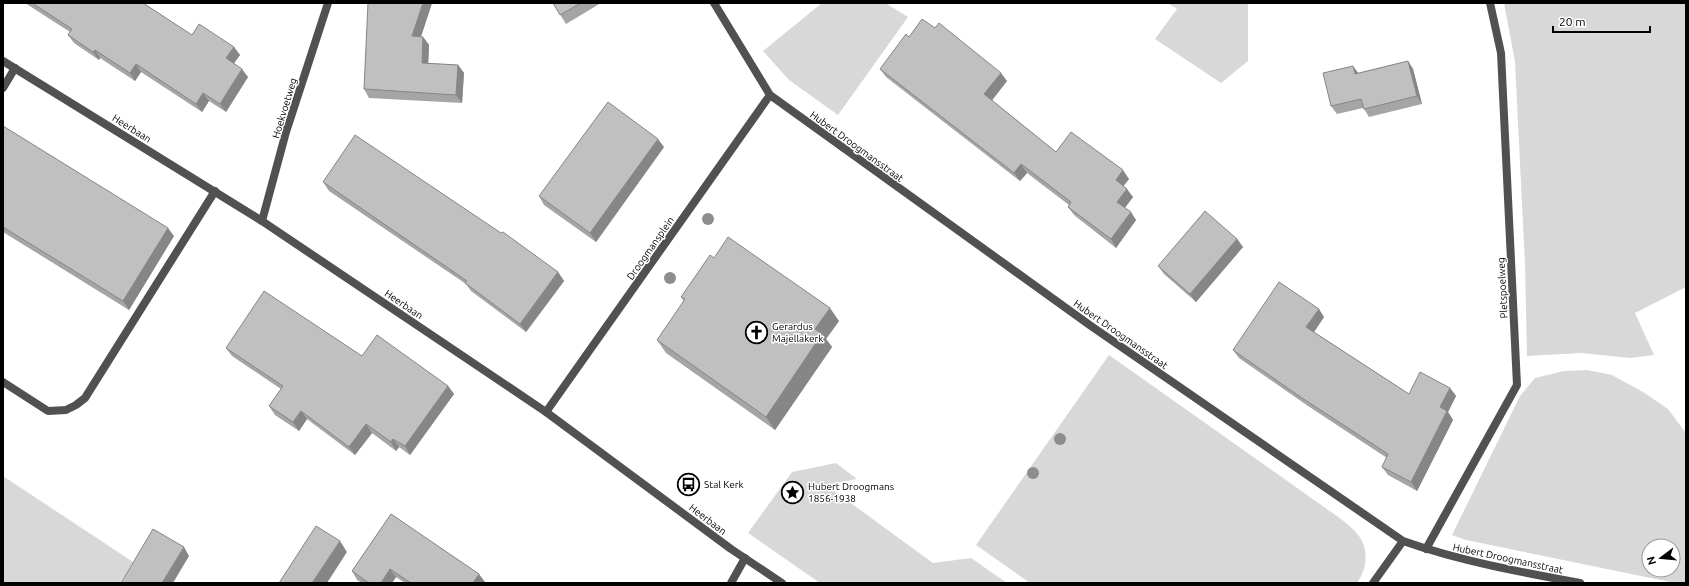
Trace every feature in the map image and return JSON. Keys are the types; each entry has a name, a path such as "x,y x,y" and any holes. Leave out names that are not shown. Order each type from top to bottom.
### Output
{"street":[{"name":"Hoekvoetweg","path":"262,221 286,132 328,3"},
{"name":"Hubert Droogmansstraat","path":"714,3 770,95 1079,317 1402,541 1484,565 1580,583"},
{"name":"Pletspoelweg","path":"1426,549 1517,385 1501,54 1490,3"},
{"name":"Heerbaan","path":"3,60 262,221 546,412 745,558 782,583"},
{"path":"3,88 15,68"},
{"name":"Droogmansplein","path":"546,412 770,95"},
{"path":"3,382 48,411 66,410 85,398 214,191"},
{"path":"1373,583 1402,541"},
{"path":"731,583 745,558"}],"shaded area":[{"path":"822,3 885,3 908,17 838,115 789,80 763,51"},
{"path":"1168,3 1251,3 1248,4 1248,61 1221,83 1155,39 1177,9"},
{"path":"1504,3 1686,3 1686,287 1635,313 1654,355 1630,358 1581,353 1527,356 1525,264 1515,62"},
{"path":"1109,355 1353,529 1362,541 1366,560 1363,572 1357,583 1030,583 976,545"},
{"path":"1587,370 1612,375 1643,392 1668,409 1686,433 1686,583 1675,583 1651,578 1681,578 1681,538 1641,538 1641,576 1466,540 1452,535 1520,396 1535,378 1564,371"},
{"path":"836,463 857,479 826,485 933,563 971,558 1007,583 820,583 748,533 792,472"},
{"path":"3,476 133,562 120,583 3,583"}],"building":[{"path":"32,3 143,3 192,35 199,24 234,47 226,58 242,69 220,104 203,93 196,104 136,64 130,73 95,50 93,52 68,35 72,29"},
{"path":"368,3 423,3 412,36 423,37 422,63 458,65 456,95 364,89"},
{"path":"553,3 581,3 560,15"},
{"path":"922,19 935,28 939,23 1001,73 984,94 1056,152 1071,132 1123,170 1116,180 1127,189 1117,202 1131,212 1111,239 1068,207 1071,202 1021,164 1014,173 880,69 906,34 909,37"},
{"path":"1408,61 1417,96 1364,109 1361,99 1331,106 1323,73 1353,66 1355,74"},
{"path":"608,102 658,139 590,233 539,196"},
{"path":"3,126 168,228 123,301 3,227"},
{"path":"355,135 501,233 503,232 558,272 520,324 465,283 467,281 323,182"},
{"path":"1205,211 1237,239 1190,294 1158,266"},
{"name":"Gerardus Majellakerk","path":"728,237 830,308 815,329 822,334 766,417 657,340 685,299 681,297 710,255 714,258"},
{"path":"1279,282 1319,309 1306,327 1409,394 1420,372 1450,388 1440,407 1447,411 1411,482 1382,467 1388,454 1302,398 1233,350"},
{"path":"264,291 362,356 377,335 448,386 405,446 393,439 391,442 366,424 349,447 301,411 293,422 269,406 283,386 226,348"},
{"path":"391,514 479,574 473,583 411,583 390,569 381,583 369,583 352,571"},
{"path":"316,526 340,541 312,583 279,583"},
{"path":"153,529 184,547 162,583 121,583"}],"place":[{"name":"Gerardus Majellakerk","path":"756,332"},
{"name":"Stal Kerk","path":"688,484"},
{"name":"Hubert Droogmans 1856-1938","path":"793,492"}]}
